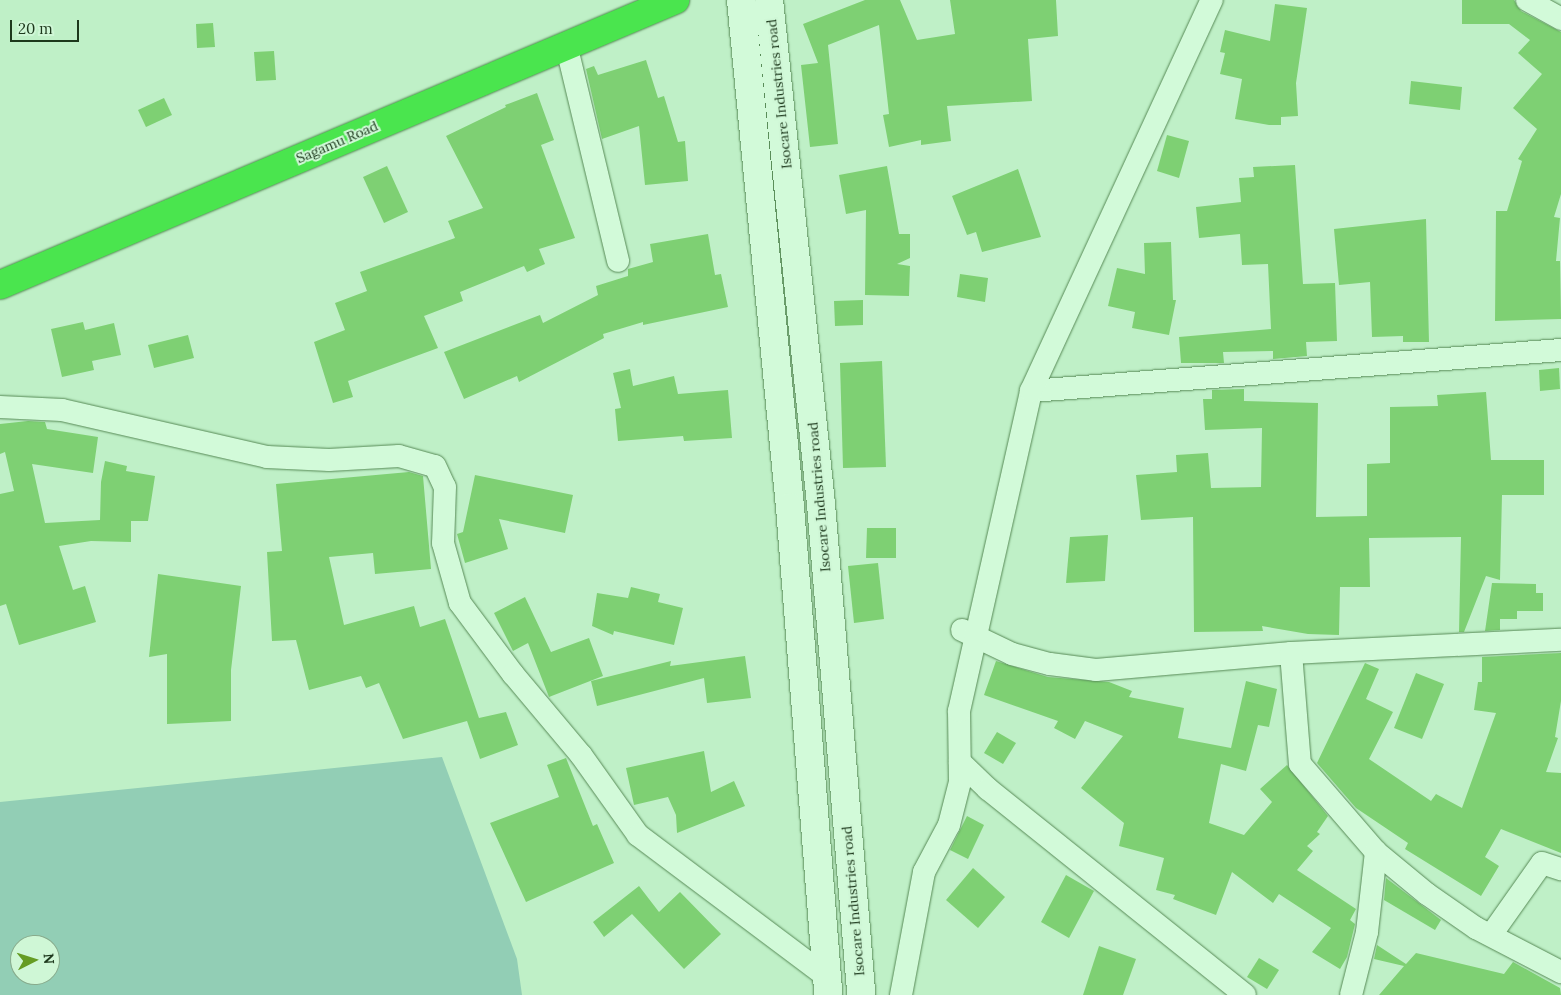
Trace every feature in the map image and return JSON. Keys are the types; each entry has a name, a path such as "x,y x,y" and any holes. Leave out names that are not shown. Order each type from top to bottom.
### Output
{"highway":[{"name":"Sagamu Road","path":"0,285 566,44 675,0"}],"street":[{"name":"Isocare Industries road","path":"740,0 790,507 828,986"},
{"name":"Isocare Industries road","path":"769,0 821,504 862,995"},
{"path":"900,995 924,872 949,825 960,782 959,712 969,634 1031,391 1212,0"},
{"path":"1527,0 1561,19"},
{"path":"566,44 618,261"},
{"path":"1031,391 1561,350"},
{"path":"0,407 62,410 266,457 328,460 399,456 435,466 445,487 443,543 460,603 513,674 582,755 638,834 828,986"},
{"path":"790,507 821,504"},
{"path":"969,634 1012,654 1050,664 1096,670 1290,653 1561,640"},
{"path":"1290,653 1300,764 1376,852 1426,894 1476,928 1491,934 1561,972"},
{"path":"960,762 988,789 1245,995"},
{"path":"1351,995 1367,932 1376,852"},
{"path":"1491,934 1542,863 1561,869"}],"green space":[{"path":"442,757 517,959 522,995 0,995 0,802"}],"building":[{"path":"865,0 900,0 917,40 955,34 950,0 1056,0 1058,36 1028,39 1032,101 947,106 951,141 921,145 921,140 889,147 883,115 889,114 879,25 828,45 838,144 810,147 801,65 818,63 803,24"},
{"path":"1462,0 1514,0 1521,11 1561,32 1561,194 1554,217 1560,218 1556,261 1560,261 1561,319 1495,321 1496,211 1507,211 1522,161 1518,159 1537,129 1513,108 1542,74 1518,53 1530,40 1509,24 1462,24"},
{"path":"1275,4 1307,8 1296,83 1298,116 1281,117 1281,125 1269,125 1235,119 1242,79 1220,74 1225,53 1220,52 1225,30 1270,41"},
{"path":"213,23 215,47 197,48 196,24"},
{"path":"274,51 276,80 256,81 254,52"},
{"path":"646,60 658,98 664,96 678,142 685,141 688,181 645,185 639,126 602,139 586,69 594,66 598,75"},
{"path":"1411,81 1462,87 1460,110 1409,104"},
{"path":"537,93 554,140 541,145 575,238 539,249 545,264 527,272 524,266 460,292 463,301 424,316 438,348 348,381 353,397 333,403 314,342 345,330 335,303 367,291 360,272 455,238 448,221 483,208 446,136 506,107 505,105"},
{"path":"164,98 172,115 146,127 138,110"},
{"path":"1167,135 1189,141 1179,178 1157,171"},
{"path":"1295,165 1303,284 1335,283 1337,341 1306,342 1307,356 1273,359 1273,351 1223,352 1224,363 1181,363 1179,337 1271,329 1268,264 1242,265 1240,234 1199,238 1196,207 1241,202 1239,178 1254,177 1253,167"},
{"path":"387,166 408,212 384,223 363,177"},
{"path":"887,166 899,234 910,234 910,258 897,264 910,266 909,296 865,295 866,210 846,214 839,175"},
{"path":"1018,169 1041,237 982,252 976,232 967,235 952,196"},
{"path":"1426,219 1429,342 1403,342 1403,336 1372,337 1370,282 1339,285 1334,229"},
{"path":"708,234 715,275 721,274 728,307 643,325 643,322 603,334 604,338 519,382 517,376 464,399 444,352 540,315 543,323 598,295 596,286 628,276 628,269 653,262 650,244"},
{"path":"1171,242 1173,300 1176,300 1169,335 1132,328 1135,312 1108,306 1117,268 1145,274 1144,243"},
{"path":"960,274 988,278 985,302 957,297"},
{"path":"863,300 863,325 835,326 834,301"},
{"path":"83,322 85,330 114,323 121,355 92,361 94,370 62,377 51,329"},
{"path":"188,335 194,358 154,368 148,345"},
{"path":"882,361 886,467 843,468 840,363"},
{"path":"1559,368 1560,389 1540,391 1539,370"},
{"path":"630,369 633,386 674,376 678,394 728,390 732,438 684,441 683,436 618,441 615,409 621,408 613,373"},
{"path":"1244,389 1244,401 1318,403 1316,517 1367,516 1367,464 1390,463 1390,407 1438,406 1437,395 1486,392 1491,460 1544,460 1544,495 1502,495 1500,580 1486,576 1464,632 1459,632 1461,537 1369,538 1370,587 1340,587 1339,635 1308,634 1262,626 1263,631 1194,632 1193,517 1141,520 1136,475 1177,472 1176,455 1208,453 1211,488 1261,487 1262,428 1205,430 1203,399 1212,399 1212,390"},
{"path":"28,421 45,422 47,429 98,437 93,473 32,464 45,523 100,520 101,482 105,461 127,466 126,471 155,476 148,521 131,521 131,542 91,541 59,546 73,590 85,586 96,622 19,645 6,604 0,606 0,494 14,491 5,452 0,454 0,424"},
{"path":"409,472 423,476 431,569 375,574 373,553 329,557 344,625 414,606 420,627 445,619 479,718 506,712 518,745 480,759 467,721 403,739 379,683 366,688 361,676 309,690 296,640 272,641 267,552 282,551 276,484"},
{"path":"475,475 573,495 565,533 499,519 508,549 465,563 457,534 463,532"},
{"path":"867,528 896,528 896,558 866,558"},
{"path":"1108,535 1105,581 1066,583 1070,537"},
{"path":"878,563 884,619 854,623 848,566"},
{"path":"158,574 241,586 231,670 231,721 167,724 167,654 149,657"},
{"path":"1492,583 1536,584 1536,593 1543,593 1543,611 1517,611 1517,619 1500,619 1500,630 1485,631"},
{"path":"631,587 660,594 658,602 683,608 674,645 614,631 613,635 592,626 597,593 628,598"},
{"path":"525,597 551,652 589,638 603,676 549,697 528,643 513,651 494,613"},
{"path":"1561,653 1561,701 1555,737 1558,738 1546,772 1561,773 1561,853 1501,829 1485,857 1499,866 1481,896 1405,849 1408,843 1356,808 1317,763 1365,663 1379,669 1366,699 1393,712 1369,759 1431,801 1436,794 1462,808 1496,713 1474,710 1478,682 1482,682 1482,657"},
{"path":"745,656 751,698 707,703 704,678 597,706 591,681 671,661 670,666"},
{"path":"996,661 1048,677 1109,682 1132,691 1129,697 1184,708 1178,738 1231,748 1246,681 1277,689 1269,727 1258,725 1246,771 1221,764 1209,823 1244,835 1272,802 1260,789 1287,765 1328,816 1317,832 1320,834 1307,846 1313,851 1297,870 1356,909 1350,920 1355,924 1347,957 1340,969 1312,952 1331,928 1279,894 1273,903 1232,872 1216,915 1173,899 1175,895 1156,890 1164,858 1119,846 1124,823 1081,788 1123,736 1085,721 1075,739 1054,728 1058,721 984,695"},
{"path":"1416,673 1444,684 1422,739 1394,728"},
{"path":"997,732 1016,743 1003,764 984,753"},
{"path":"704,751 711,792 734,781 745,806 677,833 676,815 668,797 634,805 626,768"},
{"path":"566,758 593,826 597,824 614,863 526,902 490,823 559,797 547,765"},
{"path":"967,816 984,825 968,859 950,850"},
{"path":"973,868 1005,897 978,928 946,900"},
{"path":"1066,875 1094,891 1069,938 1041,922"},
{"path":"1386,878 1441,920 1435,930 1384,900"},
{"path":"639,886 659,912 680,892 721,934 684,969 632,914 604,937 593,922"},
{"path":"1377,945 1406,964 1416,953 1504,974 1513,962 1560,988 1561,995 1379,995 1404,966 1374,959"},
{"path":"1099,946 1136,959 1123,995 1083,995"},
{"path":"1259,958 1279,970 1267,989 1247,977"}]}
